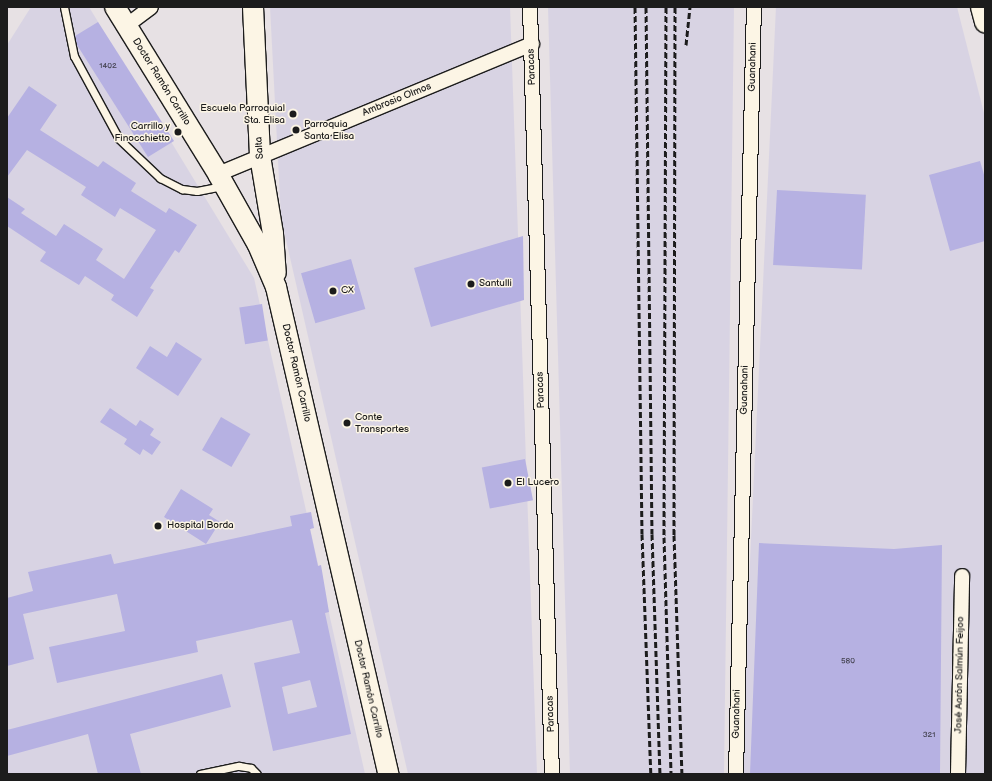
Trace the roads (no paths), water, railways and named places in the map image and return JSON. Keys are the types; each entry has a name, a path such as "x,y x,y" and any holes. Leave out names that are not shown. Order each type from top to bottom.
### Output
{"main road":[{"name":"Doctor Ramón Carrillo","path":"115,7 221,180 258,245 276,287 388,774"},
{"name":"Salta","path":"253,7 260,156 273,234 276,287"},
{"path":"981,7 985,22"}],"street":[{"path":"126,26 151,7"},
{"name":"Paracas","path":"530,7 552,774"},
{"name":"Guanahani","path":"736,774 754,7"},
{"name":"Ambrosio Olmos","path":"221,180 260,156 532,44"},
{"name":"José Aarón Salmún Feijoo","path":"958,774 962,576"}],"lane":[{"path":"64,7 74,56 119,139 160,178 182,189 197,191 221,180"},
{"path":"200,774 239,766 251,768 257,774"}],"railway":[{"path":"635,7 642,534 651,774"},
{"path":"646,7 652,534 660,774"},
{"path":"666,7 664,537 671,774"},
{"path":"675,7 674,535 682,774"},
{"path":"686,45 690,7"}],"place":[{"name":"Escuela Parroquial Sta. Elisa","path":"293,114"},
{"name":"Parroquia Santa Elisa","path":"296,130"},
{"name":"Carrillo y Finocchietto","path":"178,132"},
{"name":"Santulli","path":"471,284"},
{"name":"CX","path":"333,291"},
{"name":"Conte Transportes","path":"347,423"},
{"name":"El Lucero","path":"508,483"},
{"name":"Hospital Borda","path":"158,526"}]}
